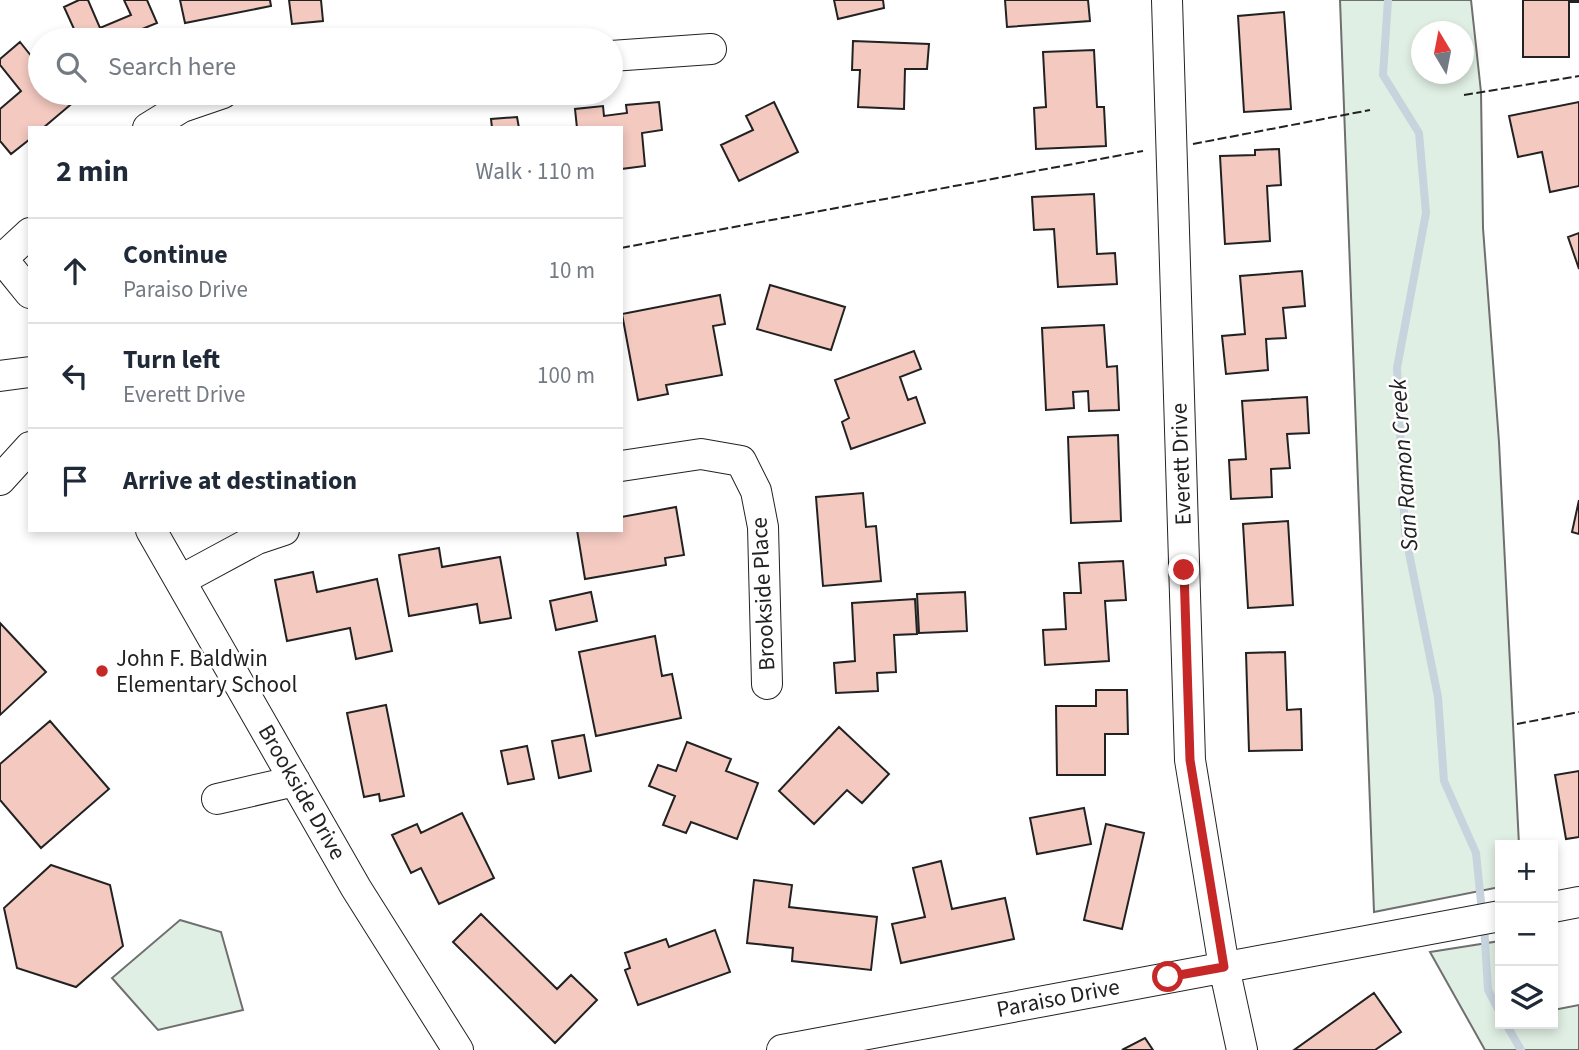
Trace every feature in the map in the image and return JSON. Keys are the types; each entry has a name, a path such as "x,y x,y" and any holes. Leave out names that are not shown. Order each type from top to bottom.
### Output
{"street":[{"name":"Everett Drive","path":"1167,0 1190,760 1224,967 1242,1050"},
{"path":"623,55 711,49"},
{"path":"152,126 188,105"},
{"path":"28,235 1,257 28,291"},
{"path":"0,376 28,372"},
{"path":"0,480 28,449"},
{"name":"Brookside Place","path":"623,466 701,454 741,461 756,491 763,527 767,684"},
{"name":"Brookside Drive","path":"152,532 356,888 458,1050"},
{"path":"181,580 257,539 278,532"},
{"path":"217,799 295,781"},
{"path":"1558,906 1579,902"},
{"name":"Paraiso Drive","path":"782,1050 1495,917"}],"green space":[{"path":"1340,0 1471,0 1473,21 1411,21 1411,84 1474,84 1474,28 1481,92 1483,228 1499,442 1519,840 1495,840 1495,888 1374,912"},
{"path":"180,920 221,932 243,1010 158,1030 112,978"},
{"path":"1495,942 1495,1029 1558,1029 1558,1009 1579,1005 1579,1050 1485,1050 1430,952"}],"building":[{"path":"79,0 88,0 100,28 74,28 64,7"},
{"path":"124,0 147,0 157,23 144,28 100,28 131,15"},
{"path":"180,0 270,0 271,6 185,23"},
{"path":"289,0 321,0 323,21 292,24"},
{"path":"834,0 883,0 884,8 838,19"},
{"path":"1005,0 1088,0 1090,21 1007,27"},
{"path":"1523,0 1579,0 1569,2 1569,57 1523,57"},
{"path":"1284,12 1291,109 1244,112 1238,16"},
{"path":"853,41 929,44 927,69 905,69 904,109 858,107 860,70 852,70"},
{"path":"20,42 28,52 28,105 70,105 45,126 28,126 28,141 11,154 0,141 0,109 21,91 0,65 0,59"},
{"path":"1094,50 1097,107 1104,107 1106,146 1036,149 1034,108 1046,107 1043,52"},
{"path":"659,102 662,130 642,133 645,166 623,169 623,126 577,126 575,109 603,106 604,116 627,113 626,105"},
{"path":"774,102 798,152 739,181 721,145 753,130 746,116"},
{"path":"1579,102 1579,186 1550,192 1542,152 1518,157 1509,116"},
{"path":"517,117 519,126 492,126 491,119"},
{"path":"1279,149 1281,185 1267,186 1270,241 1225,244 1220,156 1255,155 1255,150"},
{"path":"1094,194 1097,254 1115,253 1117,284 1058,287 1054,229 1034,230 1032,197"},
{"path":"1579,233 1579,269 1568,237"},
{"path":"1302,271 1305,306 1283,308 1286,338 1266,339 1268,370 1226,374 1222,336 1245,334 1240,276"},
{"path":"770,285 845,307 831,350 757,329"},
{"path":"720,295 725,324 713,326 722,375 666,385 668,394 638,400 623,314"},
{"path":"1104,325 1107,367 1117,366 1119,410 1089,411 1088,391 1073,392 1074,408 1046,410 1042,328"},
{"path":"914,351 921,369 900,377 908,400 916,397 925,423 851,449 842,422 849,418 835,380"},
{"path":"1307,397 1309,433 1287,434 1290,468 1271,469 1272,497 1231,499 1229,460 1246,459 1242,401"},
{"path":"1118,435 1121,521 1071,523 1068,437"},
{"path":"863,493 866,527 876,526 881,581 823,586 816,497"},
{"path":"1579,500 1579,534 1572,532"},
{"path":"676,507 684,555 665,558 666,565 585,579 577,532 623,532 623,517"},
{"path":"1288,521 1293,605 1248,608 1243,524"},
{"path":"439,548 442,567 500,557 511,618 480,623 477,604 409,616 399,555"},
{"path":"1123,561 1126,600 1105,601 1109,661 1045,665 1043,630 1066,629 1064,593 1081,593 1079,563"},
{"path":"313,572 317,592 377,579 392,651 356,659 350,628 287,641 275,580"},
{"path":"591,592 597,621 556,630 550,601"},
{"path":"965,592 967,631 919,633 917,594"},
{"path":"915,599 917,634 894,635 896,672 877,673 878,691 836,693 834,663 855,661 852,603"},
{"path":"0,623 46,672 0,715"},
{"path":"655,636 662,676 672,674 681,718 596,736 579,652"},
{"path":"1285,652 1287,710 1301,709 1302,750 1249,751 1246,653"},
{"path":"1096,690 1127,690 1128,734 1105,734 1105,775 1057,775 1056,706 1096,706"},
{"path":"386,705 404,796 380,801 379,794 364,797 347,713"},
{"path":"50,721 109,789 41,848 0,800 0,764"},
{"path":"839,727 889,774 862,803 847,790 814,824 779,791"},
{"path":"584,735 591,771 559,778 552,741"},
{"path":"687,742 731,759 726,771 758,783 737,839 691,822 686,833 663,825 675,796 649,786 658,765 676,771"},
{"path":"527,746 534,779 508,784 501,751"},
{"path":"1579,771 1579,837 1566,839 1555,775"},
{"path":"1084,808 1091,844 1037,854 1030,818"},
{"path":"462,813 494,878 439,904 421,868 411,873 392,835 417,824 421,833"},
{"path":"1106,824 1144,833 1122,929 1084,920"},
{"path":"941,861 952,909 1005,898 1014,939 901,963 892,924 925,917 913,868"},
{"path":"51,865 110,885 123,946 76,987 17,968 4,908"},
{"path":"754,880 792,885 789,907 877,917 871,970 792,961 793,948 747,943"},
{"path":"481,914 557,989 571,975 597,1000 555,1043 453,942"},
{"path":"715,930 730,972 638,1005 625,970 630,968 625,953 666,939 669,947"},
{"path":"1374,993 1401,1032 1375,1050 1294,1050"},
{"path":"1145,1038 1153,1050 1122,1050"}],"waterway":[{"name":"San Ramon Creek","path":"1388,0 1383,75 1419,133 1426,213 1397,368 1405,533 1438,697 1444,781 1476,853 1482,912"},
{"name":"San Ramon Creek","path":"1484,925 1488,990 1495,1003"},
{"name":"San Ramon Creek","path":"1509,1029 1521,1050"}],"fence":[{"path":"1464,95 1579,76"},
{"path":"1193,144 1370,110"},
{"path":"623,248 1143,151"},
{"path":"1517,724 1579,712"}],"place":[{"name":"John F. Baldwin Elementary School","path":"102,671"}],"route":[{"path":"1168,977 1224,967 1190,760 1184,570"}]}
